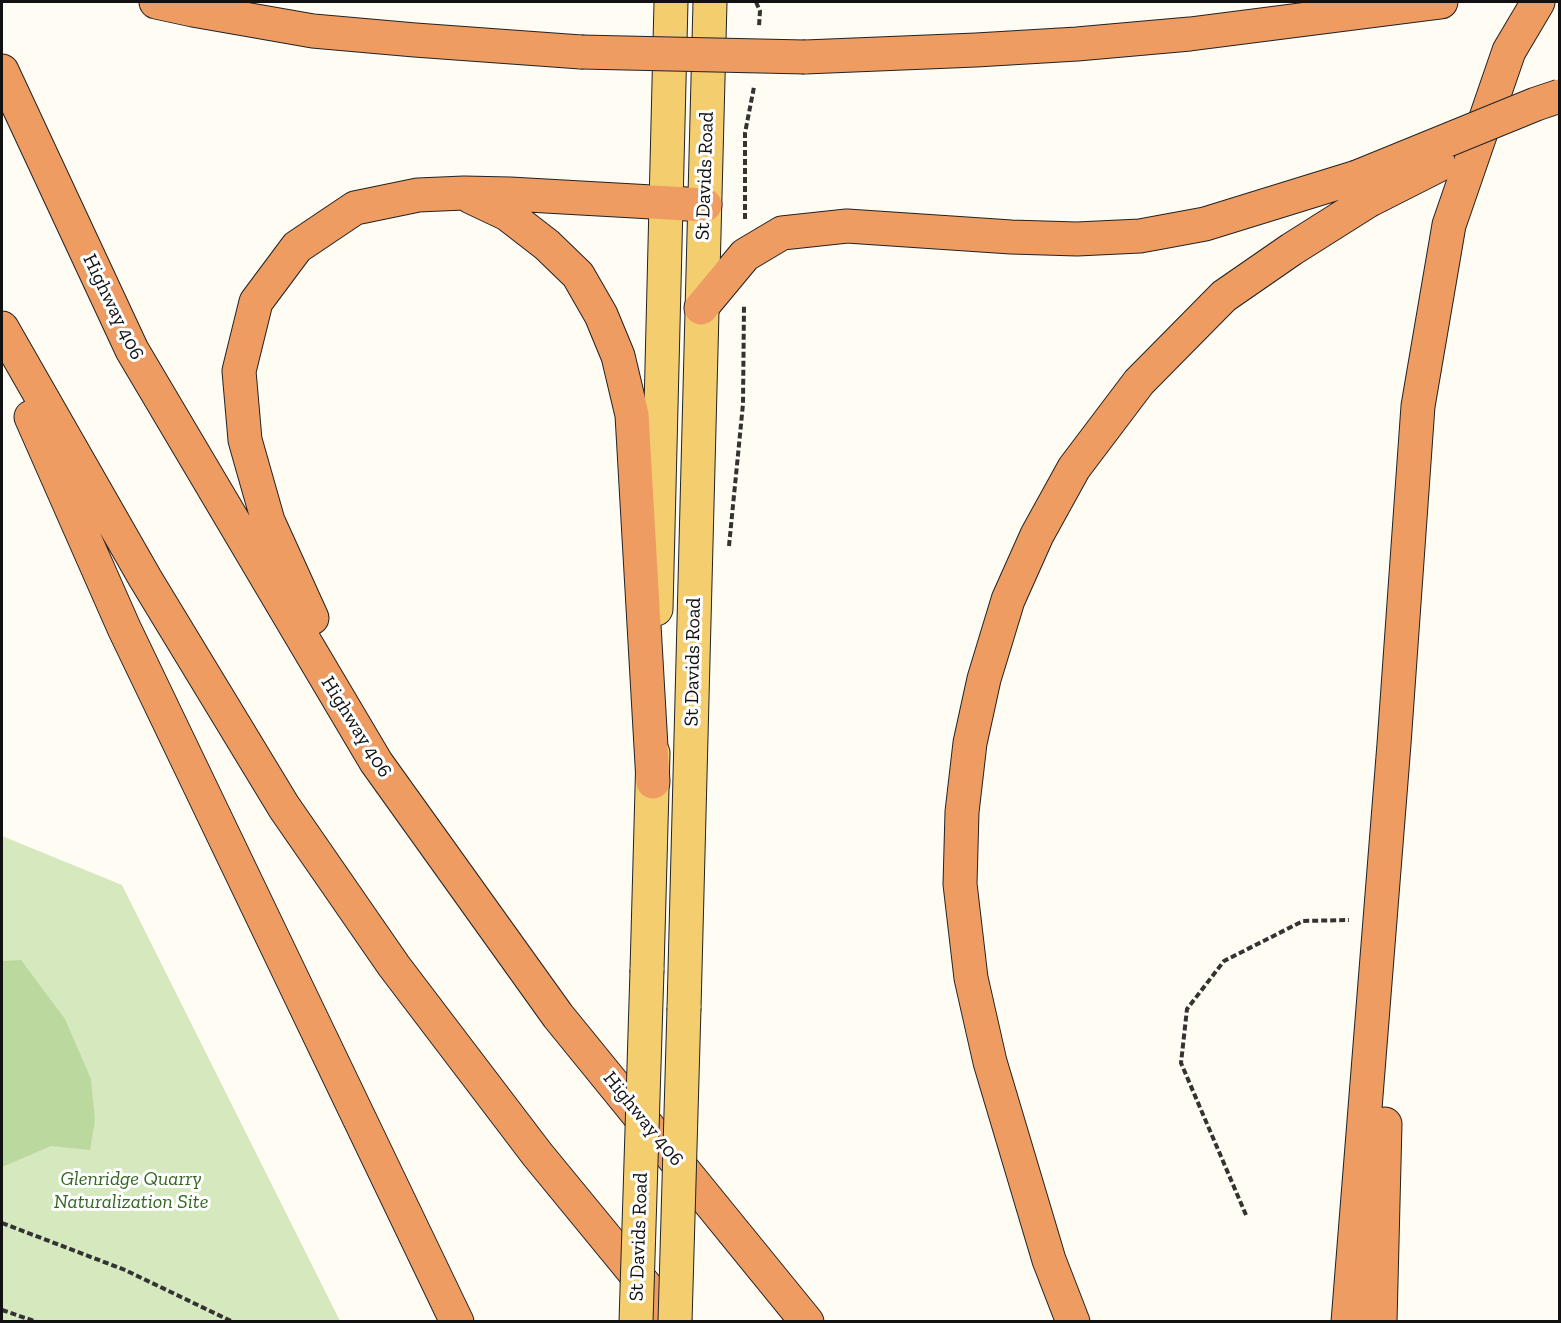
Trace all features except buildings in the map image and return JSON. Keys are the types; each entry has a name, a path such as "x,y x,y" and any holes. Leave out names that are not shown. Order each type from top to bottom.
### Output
{"highway":[{"path":"156,2 314,31 581,52 805,57 1100,42 1191,34 1441,2"},
{"path":"1348,1322 1394,744 1418,406 1449,225 1509,51 1538,2"},
{"name":"Highway 406","path":"2,71 132,350 376,762 558,1016 807,1322"},
{"path":"1073,1322 1049,1260 990,1062 971,978 960,884 962,812 970,743 984,679 1008,600 1037,535 1074,468 1139,382 1224,296 1292,249 1363,189 1536,104 1560,96"},
{"path":"701,308 745,255 782,233 847,226 1077,239 1140,236 1408,180 1560,104"},
{"path":"464,193 507,214 547,245 578,275 601,315 618,356 632,416 652,782"},
{"path":"376,762 268,521 245,440 239,370 256,302 297,248 355,208 418,195 464,193 705,205"},
{"path":"2,328 145,578 284,807 394,966 544,1163 675,1322"},
{"path":"2,349 124,628 457,1322"},
{"path":"1380,1322 1394,744"}],"main road":[{"name":"St Davids Road","path":"636,1322 671,2"},
{"name":"St Davids Road","path":"675,1322 710,2"}],"path":[{"path":"756,2 760,11 759,32"},
{"path":"745,255 745,134 755,83"},
{"path":"728,554 743,404 744,301"},
{"path":"1246,1215 1181,1063 1187,1010 1224,961 1303,921 1380,918"},
{"path":"2,1223 125,1270 233,1322"},
{"path":"2,1310 38,1322"}],"green space":[{"name":"Glenridge Quarry Naturalization Site","path":"2,836 122,885 340,1321 2,1321"},
{"path":"21,960 65,1019 91,1079 95,1120 90,1150 51,1146 2,1167 2,961"}]}
